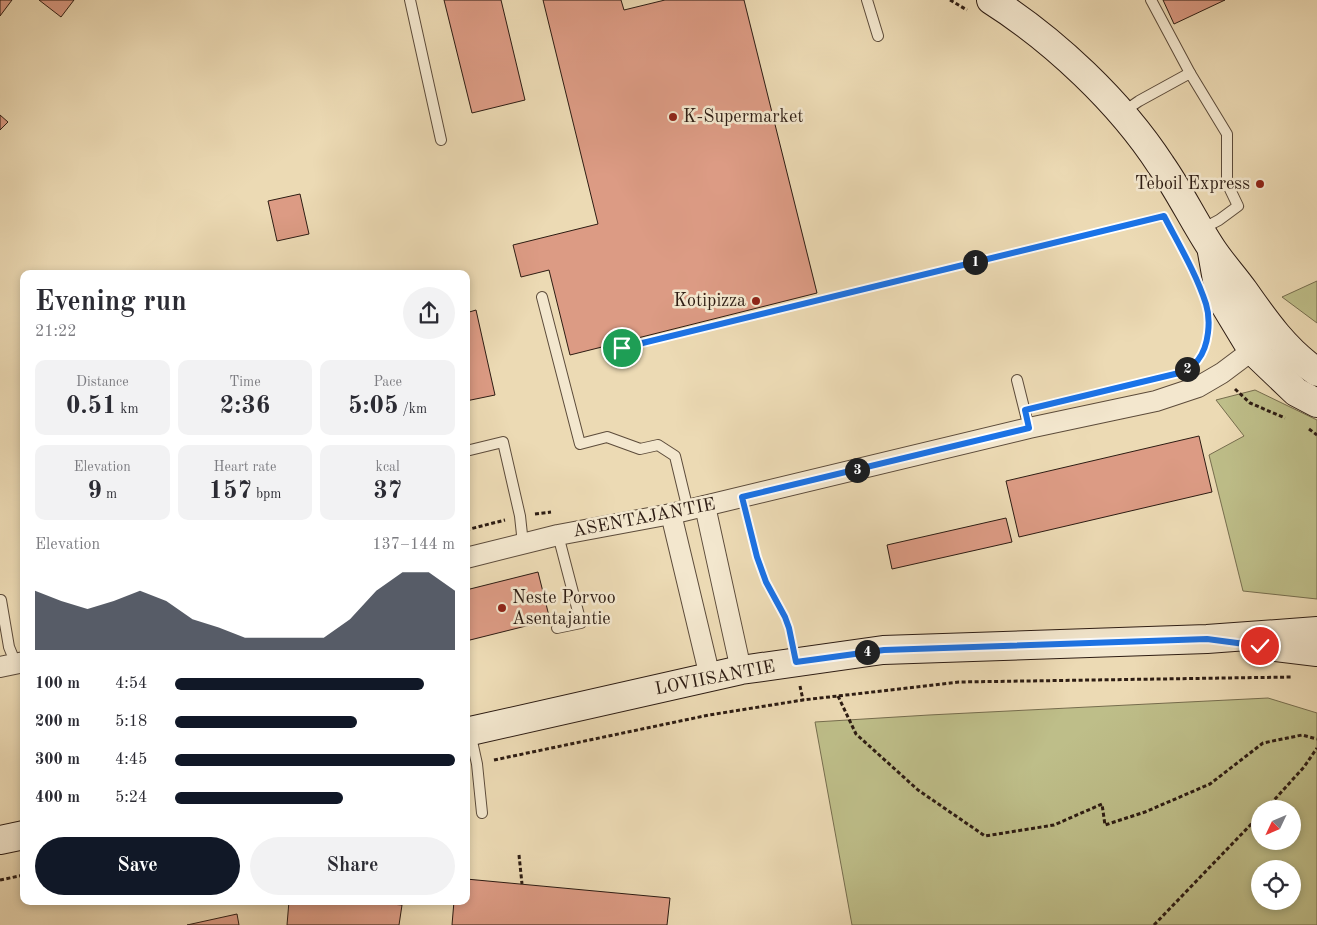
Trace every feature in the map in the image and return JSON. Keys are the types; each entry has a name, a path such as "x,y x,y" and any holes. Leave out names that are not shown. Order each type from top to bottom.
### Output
{"main road":[{"path":"982,8 1009,12 1092,82 1122,113 1161,164 1206,239 1274,334 1304,364 1317,372"},
{"path":"1206,239 1220,297 1252,350 1296,392 1317,403"},
{"name":"LOVIISANTIE","path":"470,732 741,670 884,650 1207,639 1317,631"},
{"name":"LOVIISANTIE","path":"1207,639 1317,652"},
{"path":"0,840 20,836"}],"street":[{"name":"ASENTAJANTIE","path":"470,557 558,535 688,510 1029,428 1156,401 1198,387 1222,373 1274,334"},
{"path":"688,510 741,670"},
{"path":"688,510 710,677"}],"lane":[{"path":"410,0 441,140"},
{"path":"866,0 878,36"},
{"path":"1151,0 1190,73 1227,134 1227,183 1238,206 1219,220 1206,239"},
{"path":"1122,113 1139,101 1190,73"},
{"path":"542,297 580,444 607,437 640,449 658,445 675,456 688,510"},
{"path":"1017,380 1029,428"},
{"path":"470,450 502,442 520,516 523,544"},
{"path":"558,535 581,624 558,628"},
{"path":"1,600 13,664"},
{"path":"470,739 477,764 482,813"}],"path":[{"path":"950,0 982,8"},
{"path":"1160,208 1168,224"},
{"path":"622,348 1164,216"},
{"path":"1194,364 1204,349 1207,334 1207,305 1220,297"},
{"path":"1204,349 1239,394 1250,403 1286,418"},
{"path":"1303,426 1317,436"},
{"path":"742,497 757,557 766,582 789,628 803,700"},
{"path":"470,529 520,516 559,510"},
{"path":"477,764 709,716 803,700 959,682 1297,677"},
{"path":"838,696 856,734 918,790 985,836 1054,825 1102,804 1105,825 1145,812 1210,784 1263,743 1302,735 1317,738"},
{"path":"1274,800 1304,767 1317,748"},
{"path":"1154,925 1251,824"},
{"path":"519,855 522,884"},
{"path":"0,880 20,876"}],"green space":[{"path":"1317,281 1317,323 1282,297"},
{"path":"1255,390 1317,420 1317,599 1243,591 1209,455 1244,436 1216,400"},
{"path":"1268,698 1317,713 1317,925 852,925 815,722"}],"building":[{"path":"0,0 12,0 0,16"},
{"path":"39,0 74,0 61,17"},
{"path":"444,0 501,0 525,100 472,113"},
{"name":"K-Supermarket","path":"543,0 621,0 624,10 665,0 744,0 817,293 570,355 549,270 521,277 513,245 598,224"},
{"path":"1163,0 1225,0 1174,24"},
{"path":"0,115 8,122 0,130"},
{"path":"300,194 309,234 277,241 268,201"},
{"path":"476,310 495,395 470,400 470,312"},
{"path":"1199,436 1212,492 1019,537 1006,481"},
{"path":"1006,518 1012,542 892,569 887,545"},
{"path":"538,572 550,620 470,640 470,589"},
{"path":"470,879 670,898 667,925 452,925 454,905 470,905"},
{"path":"289,905 402,905 399,925 287,925"},
{"path":"237,914 239,925 187,925"}],"place":[{"name":"K-Supermarket","path":"673,117"},
{"name":"Teboil Express","path":"1260,184"},
{"name":"Kotipizza","path":"756,301"},
{"name":"Neste Porvoo Asentajantie","path":"502,608"}],"route":[{"path":"622,348 1164,216 1207,305 1208,320 1204,349 1198,360 1189,368 1179,373 1025,410 1029,428 742,497 757,557 766,582 785,617 796,662 884,650 1207,639 1260,646"}]}
